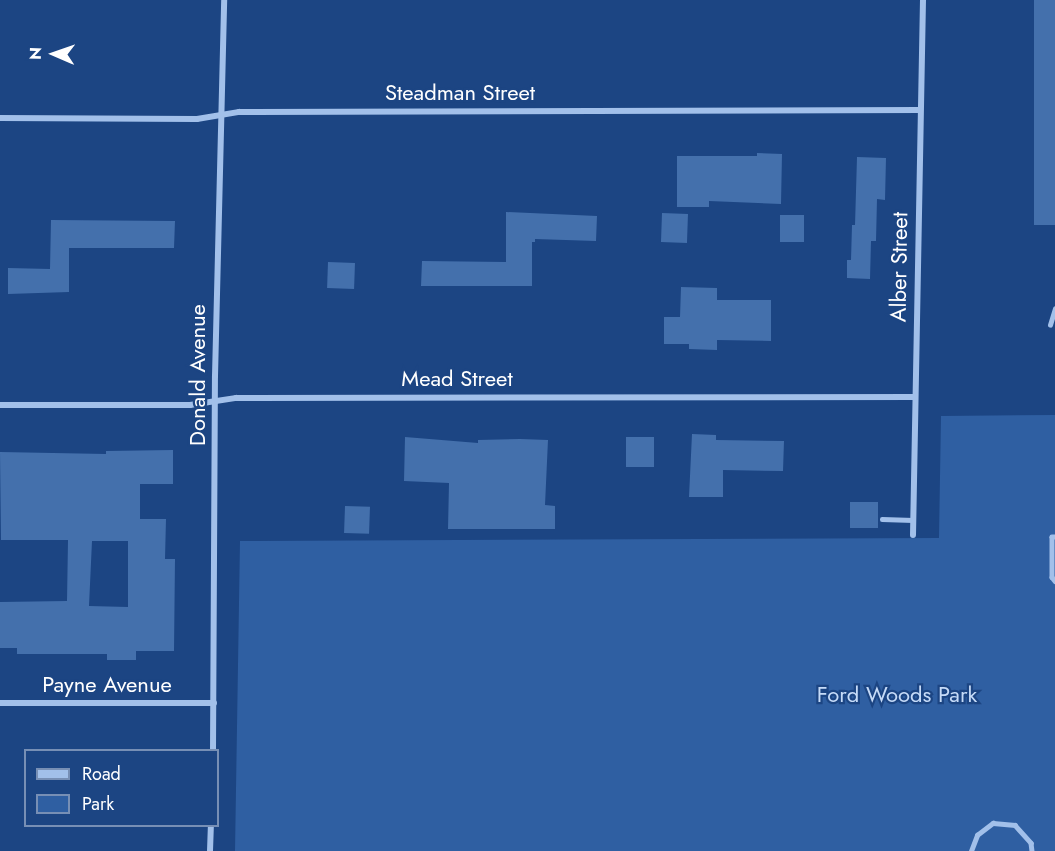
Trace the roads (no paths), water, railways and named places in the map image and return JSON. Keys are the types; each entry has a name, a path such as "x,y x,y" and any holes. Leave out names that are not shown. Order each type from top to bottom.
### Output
{"street":[{"name":"Donald Avenue","path":"213,749 215,401 224,0"},
{"name":"Alber Street","path":"913,535 922,0"},
{"name":"Steadman Street","path":"0,118 197,119 239,112 920,110"},
{"name":"Mead Street","path":"0,405 190,405 236,398 915,397"},
{"name":"Payne Avenue","path":"0,703 214,703"},
{"path":"210,851 211,827"}],"lane":[{"path":"1050,325 1055,309"},
{"path":"882,519 913,520"},
{"path":"1055,537 1052,537 1052,577 1055,581"},
{"path":"971,851 977,835 993,823 1015,825 1030,843 1032,851"}],"park label":[{"name":"Ford Woods Park","path":"897,695"}]}
